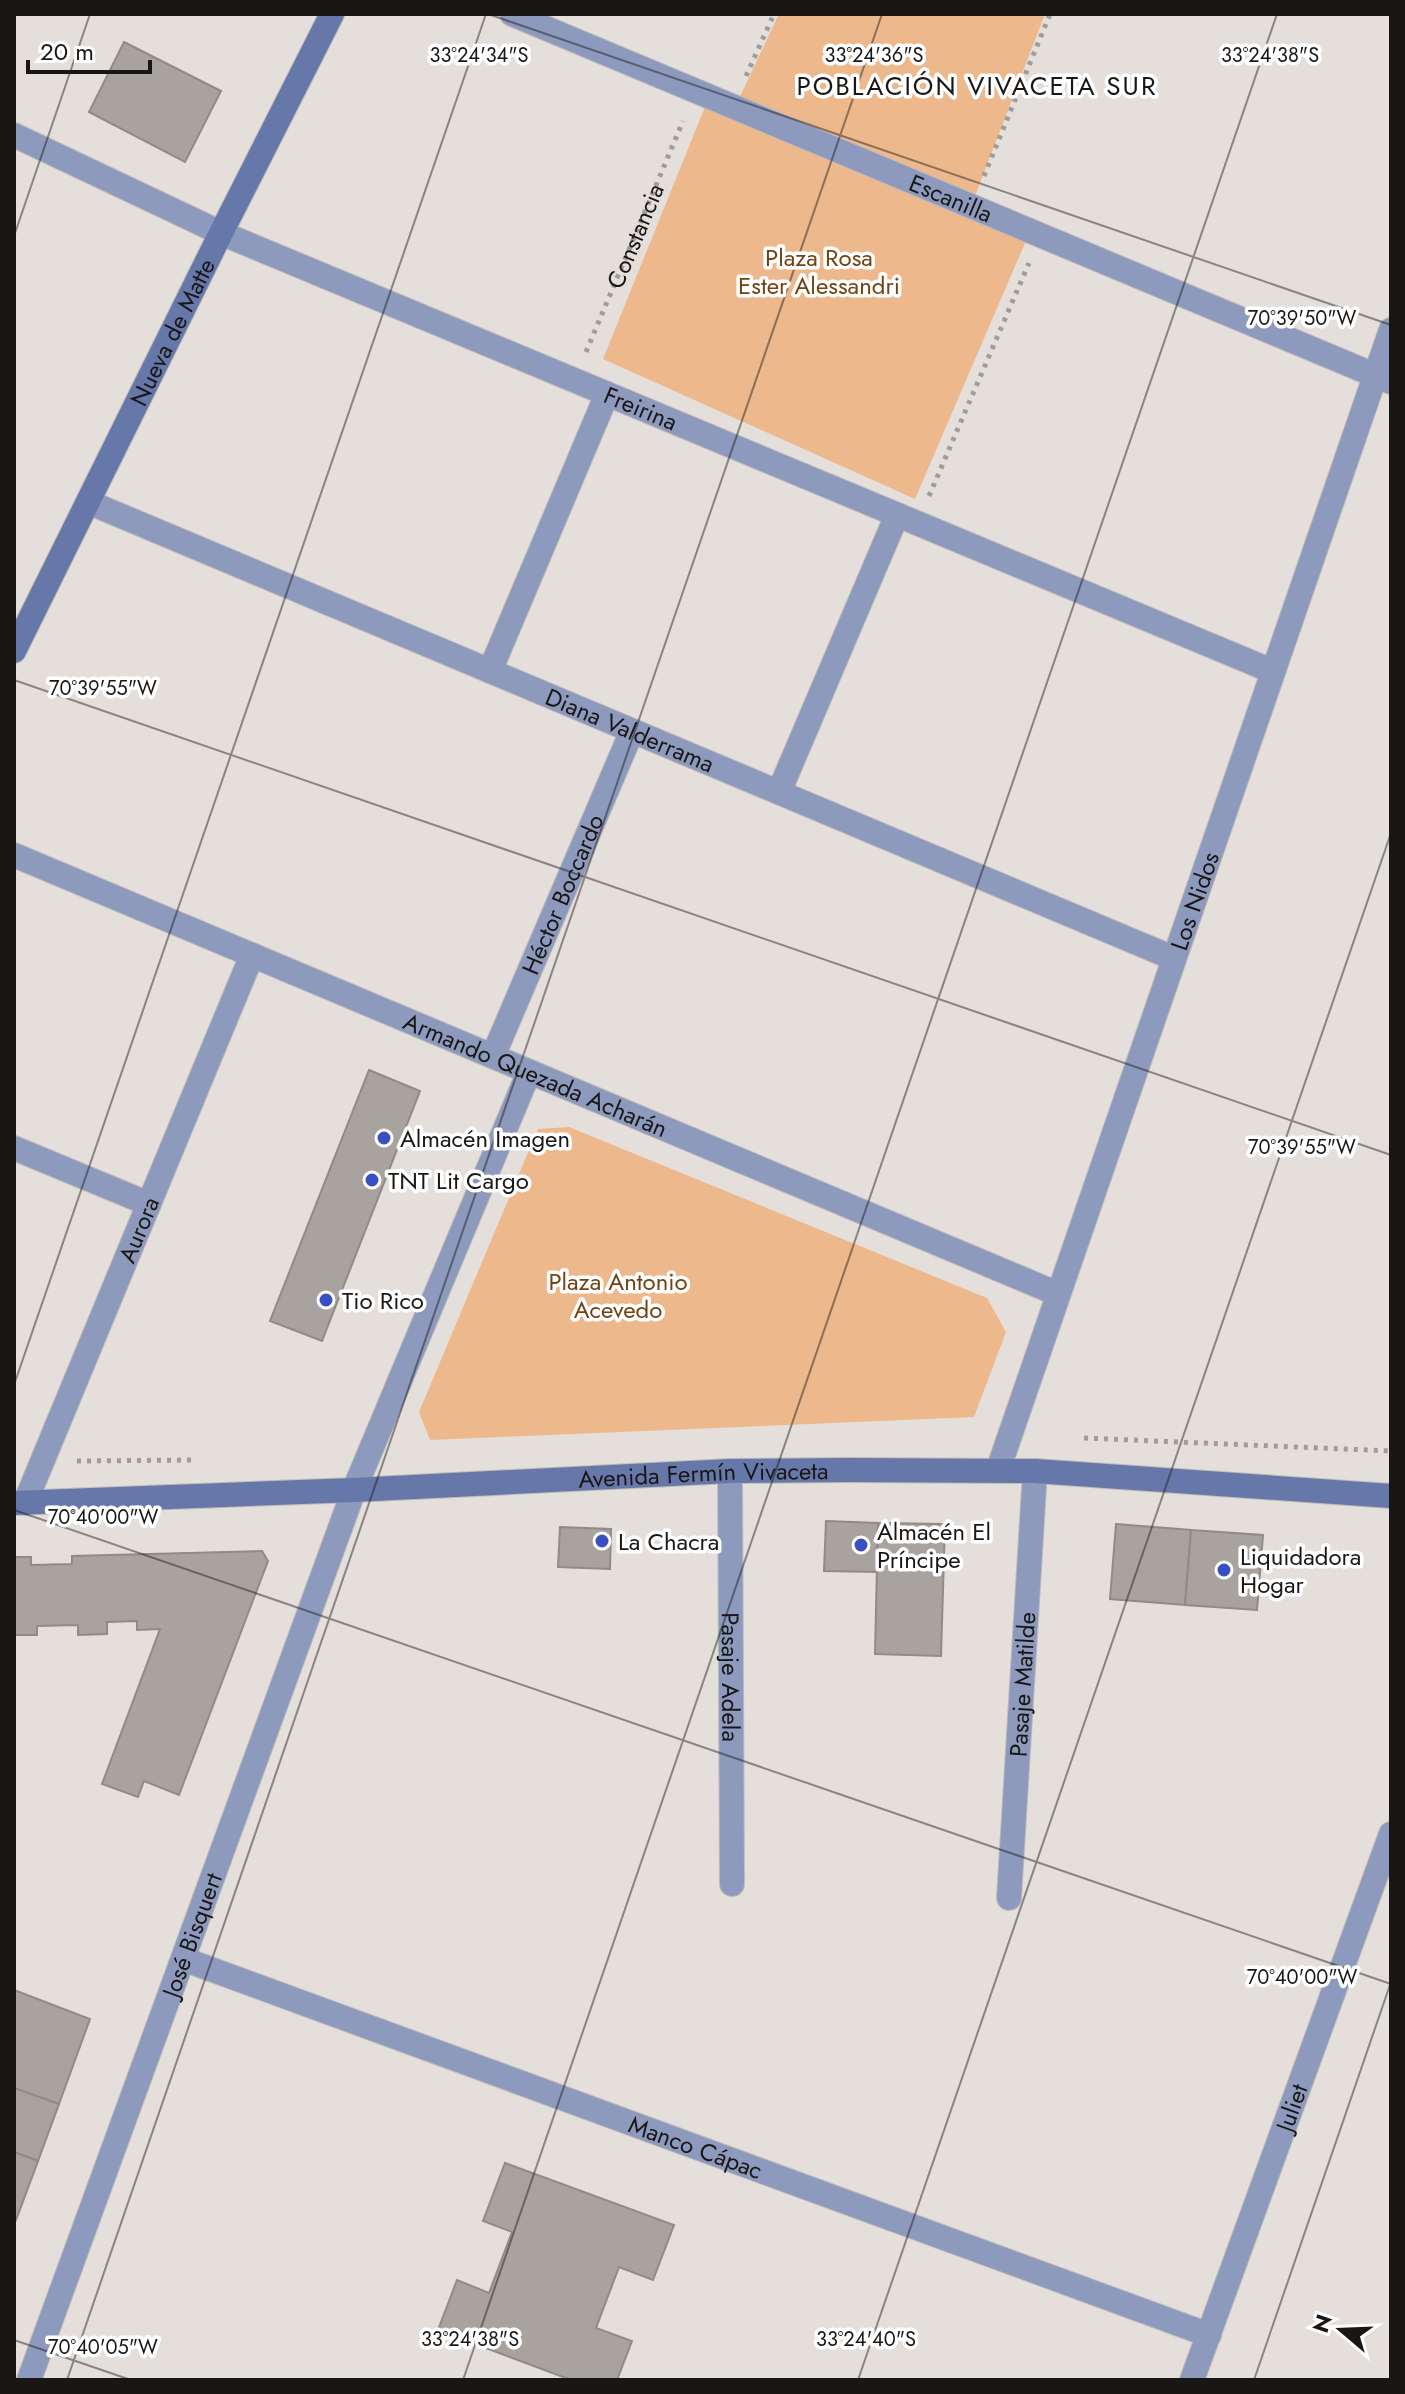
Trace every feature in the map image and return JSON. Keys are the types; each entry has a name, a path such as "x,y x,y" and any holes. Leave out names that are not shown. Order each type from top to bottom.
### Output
{"main road":[{"name":"Nueva de Matte","path":"14,651 332,14"},
{"name":"Avenida Fermín Vivaceta","path":"20,1503 730,1471 1035,1471 1391,1496"}],"street":[{"name":"Escanilla","path":"512,14 1383,379"},
{"name":"Freirina","path":"14,135 221,233 1272,671"},
{"name":"Los Nidos","path":"998,1470 1272,671 1383,379 1391,330"},
{"path":"490,671 607,394"},
{"name":"Diana Valderrama","path":"88,502 1173,958"},
{"path":"779,792 907,519"},
{"name":"Héctor Boccardo","path":"493,1056 632,731"},
{"name":"Armando Quezada Acharán","path":"14,855 1058,1294"},
{"name":"Aurora","path":"20,1503 252,955"},
{"path":"354,1490 529,1072"},
{"path":"14,1148 149,1204"},
{"name":"Pasaje Adela","path":"730,1471 732,1884"},
{"name":"Pasaje Matilde","path":"1009,1898 1035,1471"},
{"name":"José Bisquert","path":"29,2380 354,1490"},
{"name":"Juliet","path":"1192,2380 1391,1834"},
{"name":"Manco Cápac","path":"183,1959 1209,2335"}],"path":[{"path":"732,107 774,14"},
{"path":"971,207 1050,14"},
{"name":"Constancia","path":"574,380 696,91"},
{"path":"907,519 1040,236"}],"green space":[{"name":"Plaza Rosa Ester Alessandri","path":"779,14 1045,14 973,201 1034,222 915,499 603,359 711,92 737,103"},
{"name":"Plaza Antonio Acevedo","path":"569,1127 987,1298 1006,1332 974,1417 430,1440 419,1412 538,1129"}],"building":[{"path":"124,42 221,91 185,162 89,112"},
{"path":"369,1070 420,1091 322,1341 270,1321"},
{"path":"826,1521 878,1523 877,1572 824,1571"},
{"path":"878,1523 945,1524 941,1656 875,1654"},
{"path":"1116,1524 1191,1530 1185,1605 1110,1599"},
{"path":"560,1527 611,1529 610,1569 558,1567"},
{"name":"Liquidadora Hogar","path":"1191,1530 1263,1535 1257,1610 1185,1605"},
{"path":"262,1551 268,1561 179,1795 144,1781 138,1797 102,1784 160,1629 137,1630 137,1621 107,1622 107,1634 78,1635 78,1625 37,1626 37,1635 14,1635 14,1557 31,1557 31,1565 72,1564 72,1556"},
{"path":"14,1990 90,2019 59,2104 14,2088"},
{"path":"14,2088 59,2104 38,2161 14,2152"},
{"path":"14,2152 38,2161 16,2220 14,2219"},
{"path":"505,2163 674,2225 653,2280 619,2267 596,2328 632,2341 617,2380 571,2380 438,2330 457,2280 489,2293 512,2232 483,2221"}],"place":[{"name":"Almacén Imagen","path":"384,1138"},
{"name":"TNT Lit Cargo","path":"372,1180"},
{"name":"Tio Rico","path":"326,1300"},
{"name":"La Chacra","path":"602,1541"},
{"name":"Almacén El Príncipe","path":"861,1545"},
{"name":"Liquidadora Hogar","path":"1224,1570"}],"district":[{"name":"POBLACIÓN VIVACETA SUR","path":"977,86"}]}
